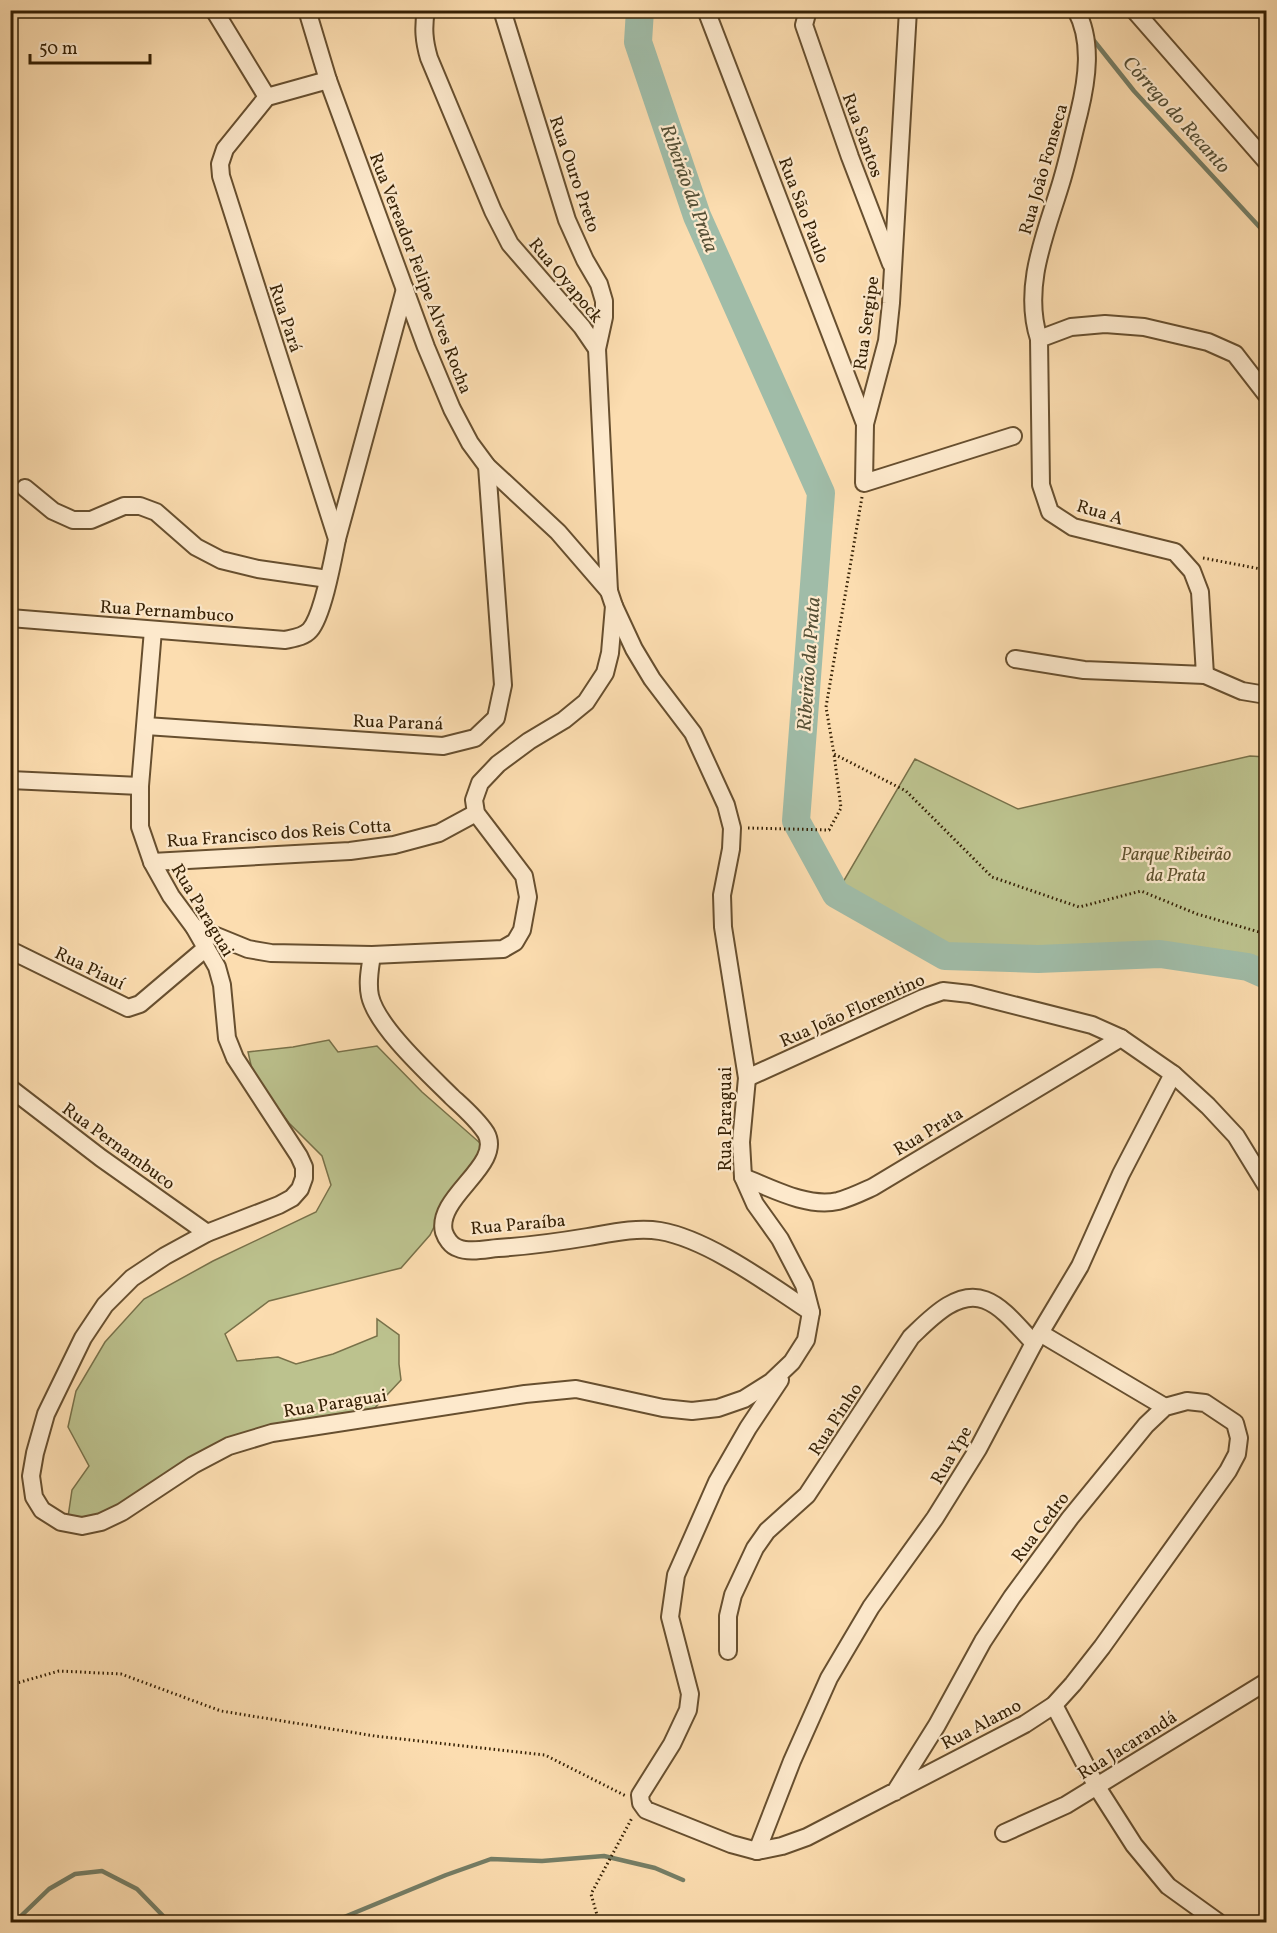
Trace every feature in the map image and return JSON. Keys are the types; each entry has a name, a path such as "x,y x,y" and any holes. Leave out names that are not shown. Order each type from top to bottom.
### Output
{"street":[{"path":"214,10 267,97 328,80"},
{"name":"Rua Vereador Felipe Alves Rocha","path":"307,10 328,80 426,347 452,409 470,443 487,466 558,532 612,598"},
{"name":"Rua Oyapock","path":"426,10 424,40 429,58 493,211 510,244 582,327 597,349 612,598"},
{"name":"Rua Ouro Preto","path":"502,10 567,220 599,284 604,301 604,317 597,349"},
{"name":"Rua São Paulo","path":"706,10 865,424"},
{"name":"Rua Santos","path":"808,10 804,25 850,157 893,270"},
{"name":"Rua Sergipe","path":"864,483 865,424 887,341 908,10"},
{"name":"Rua João Fonseca","path":"1039,339 1033,302 1036,269 1084,93 1087,60 1082,22 1076,10"},
{"path":"1134,10 1266,161"},
{"name":"Rua Pará","path":"267,97 225,149 220,164 221,176 337,539"},
{"path":"25,488 53,511 73,520 92,520 124,506 140,506 156,512 196,547 221,560 258,569 328,579 405,289"},
{"path":"1039,339 1071,327 1105,324 1144,327 1208,342 1235,354 1266,394"},
{"name":"Rua A","path":"1039,339 1041,485 1050,512 1073,527 1175,552"},
{"path":"864,483 1013,436"},
{"name":"Rua Paraná","path":"146,726 442,746 475,738 496,718 503,685 487,466"},
{"path":"1175,552 1192,571 1200,592 1205,675"},
{"name":"Rua Pernambuco","path":"10,618 285,640 309,632 315,623 328,579"},
{"path":"194,927 248,949 271,953 372,955 503,949 514,942 522,930 528,897 524,876 476,813 474,800 480,783 498,764 529,741 564,720 586,702 605,673 610,653 612,598"},
{"name":"Rua Paraguai","path":"153,630 140,786 140,827 152,862 171,896 194,927 217,968 222,986 227,1038 235,1058 299,1156 304,1167 304,1178 300,1189 292,1198 207,1233 165,1256 132,1278 105,1305 82,1338 46,1414 31,1476 34,1497 42,1510 61,1522 82,1526 101,1522 122,1512 193,1465 229,1446 272,1433 525,1394 576,1389 663,1408 692,1411 718,1408 744,1399 771,1382 792,1362 806,1340 811,1312 804,1285 780,1239 755,1204 743,1177 741,1142 747,1078 723,927 723,895 731,849 732,828 726,805 693,733 652,679 634,649 612,598"},
{"path":"1015,659 1084,670 1205,675 1242,691 1266,695"},
{"path":"10,780 140,786"},
{"name":"Rua Francisco dos Reis Cotta","path":"152,862 350,851 394,845 439,833 476,813"},
{"name":"Rua Piauí","path":"10,950 128,1008 140,1004 206,948"},
{"name":"Rua Paraíba","path":"372,955 369,977 370,997 379,1017 412,1059 463,1107 487,1136 489,1150 448,1208 442,1224 446,1239 458,1248 476,1250 534,1245 629,1230 658,1230 683,1236 711,1250 765,1281 811,1312"},
{"name":"Rua João Florentino","path":"747,1078 923,998 943,991 970,994 1092,1025 1121,1038 1173,1074 1208,1106 1236,1136 1266,1185"},
{"name":"Rua Prata","path":"743,1177 811,1201 837,1202 873,1186 1121,1038"},
{"name":"Rua Ype","path":"757,1851 792,1761 829,1678 871,1607 935,1518 972,1459 1037,1338 1080,1266 1121,1174 1173,1074"},
{"name":"Rua Pernambuco","path":"10,1088 101,1158 207,1233"},
{"name":"Rua Pinho","path":"728,1651 728,1616 733,1595 755,1548 767,1531 807,1496 911,1337 932,1318 961,1299 974,1297 986,1300 1037,1338 1165,1407"},
{"path":"640,1803 640,1795 672,1744 688,1710 690,1694 670,1617 676,1575 717,1482 748,1428 792,1362"},
{"name":"Rua Alamo","path":"640,1803 646,1810 657,1815 731,1844 757,1851 782,1846 807,1837 895,1792 1025,1724 1054,1705 1102,1647 1228,1471 1237,1454 1239,1438 1235,1423 1205,1403 1187,1401 1165,1407"},
{"name":"Rua Cedro","path":"895,1792 937,1725 983,1641 1012,1597 1084,1501 1146,1425 1165,1407"},
{"name":"Rua Jacarandá","path":"1004,1833 1066,1805 1266,1682"},
{"path":"1054,1705 1097,1787 1134,1845 1168,1886 1218,1923"}],"path":[{"path":"732,828 829,830 841,808 826,707 864,483"},
{"path":"1175,552 1266,570"},
{"path":"834,754 906,791 992,877 1079,907 1141,891 1197,914 1266,934"},
{"path":"10,1685 59,1671 121,1674 220,1711 375,1736 545,1755 640,1803 591,1894 599,1923"}],"green space":[{"name":"Parque Ribeirão da Prata","path":"1250,756 1266,757 1266,975 1248,967 1160,954 1038,959 945,956 836,894 915,759 1018,809"},
{"path":"329,1040 338,1052 377,1046 422,1092 480,1143 480,1157 446,1203 430,1235 401,1268 269,1301 225,1334 237,1361 278,1357 296,1364 333,1354 377,1336 377,1319 399,1335 401,1380 371,1412 261,1432 96,1518 68,1517 72,1490 89,1466 68,1427 76,1391 105,1342 144,1299 213,1261 316,1212 331,1185 322,1156 289,1123 253,1074 248,1052"}],"waterway":[{"name":"Ribeirão da Prata","path":"640,10 638,42 697,216 821,493 796,821 836,894 945,956 1038,959 1160,954 1248,967 1266,975"},
{"name":"Córrego do Recanto","path":"1091,37 1134,91 1266,234"},
{"path":"323,1922 337,1920 491,1859 542,1861 604,1856 655,1868 683,1880"},
{"path":"12,1922 49,1889 75,1874 102,1871 137,1889 169,1922"}]}
